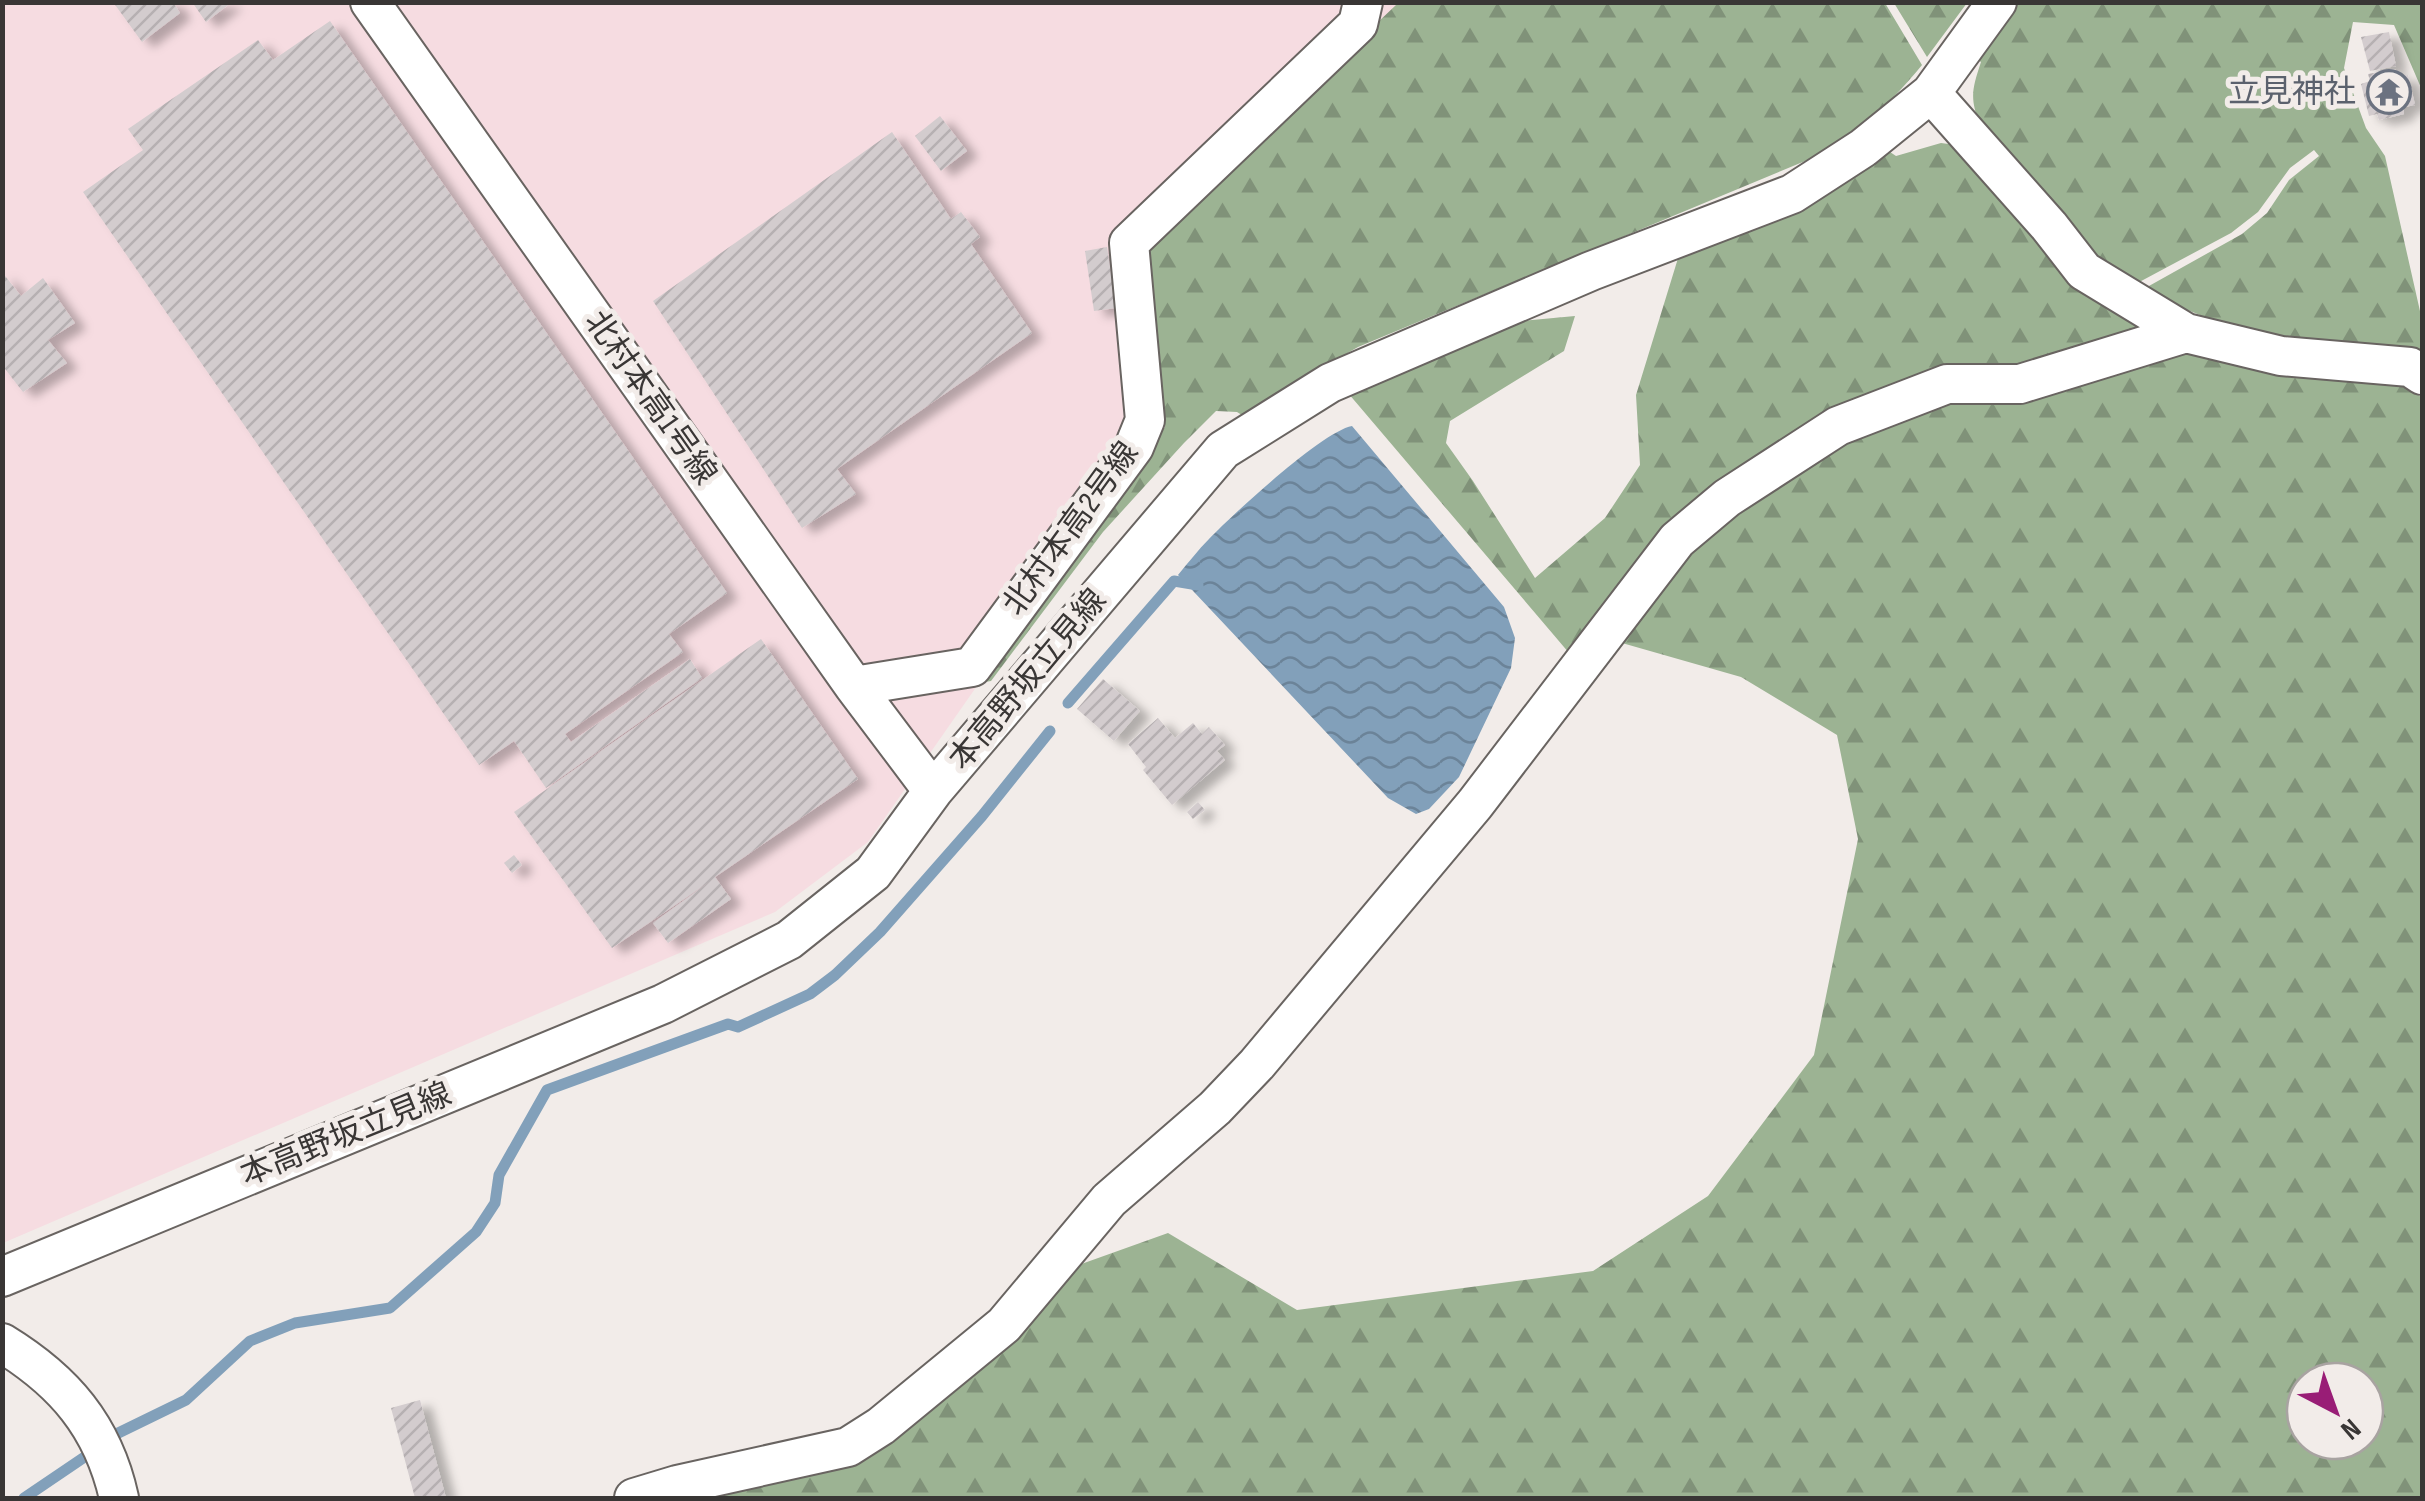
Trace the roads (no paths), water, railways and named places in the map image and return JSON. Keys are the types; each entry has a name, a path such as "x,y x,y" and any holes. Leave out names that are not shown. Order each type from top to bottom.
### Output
{"street":[{"name":"北村本高1号線","path":"370,2 854,686 934,792"},
{"name":"北村本高2号線","path":"854,686 972,666 984,651 1134,447 1145,420 1129,244 1358,24 1364,2"},
{"name":"本高野坂立見線","path":"2,1277 663,1004 790,940 873,873 934,792 1224,450 1330,383 1591,270 1792,194 1863,148 1932,92 1997,2"},
{"path":"1932,92 2084,271 2186,333 2281,356 2410,367 2422,375"},
{"path":"634,1498 848,1447 894,1417 1004,1324 1109,1200 1258,1064 1476,804 1677,540 1727,498 1838,426 1947,384 2020,384 2186,333"},
{"path":"2,1343 65,1390 92,1428 114,1476 119,1498"}],"water":[{"path":"1352,426 1504,607 1515,638 1511,668 1459,777 1429,809 1416,814 1388,798 1178,575 1221,527 1278,475 1321,442"}],"waterway":[{"path":"1068,703 1174,581 1198,585"},
{"path":"108,1438 186,1400 250,1341 295,1323 390,1308 476,1232 495,1203 499,1175 547,1090 728,1024 738,1027 810,994 880,932 1050,731"},
{"path":"24,1498 89,1454"}],"place":[{"name":"立見神社","path":"2389,92"}]}
